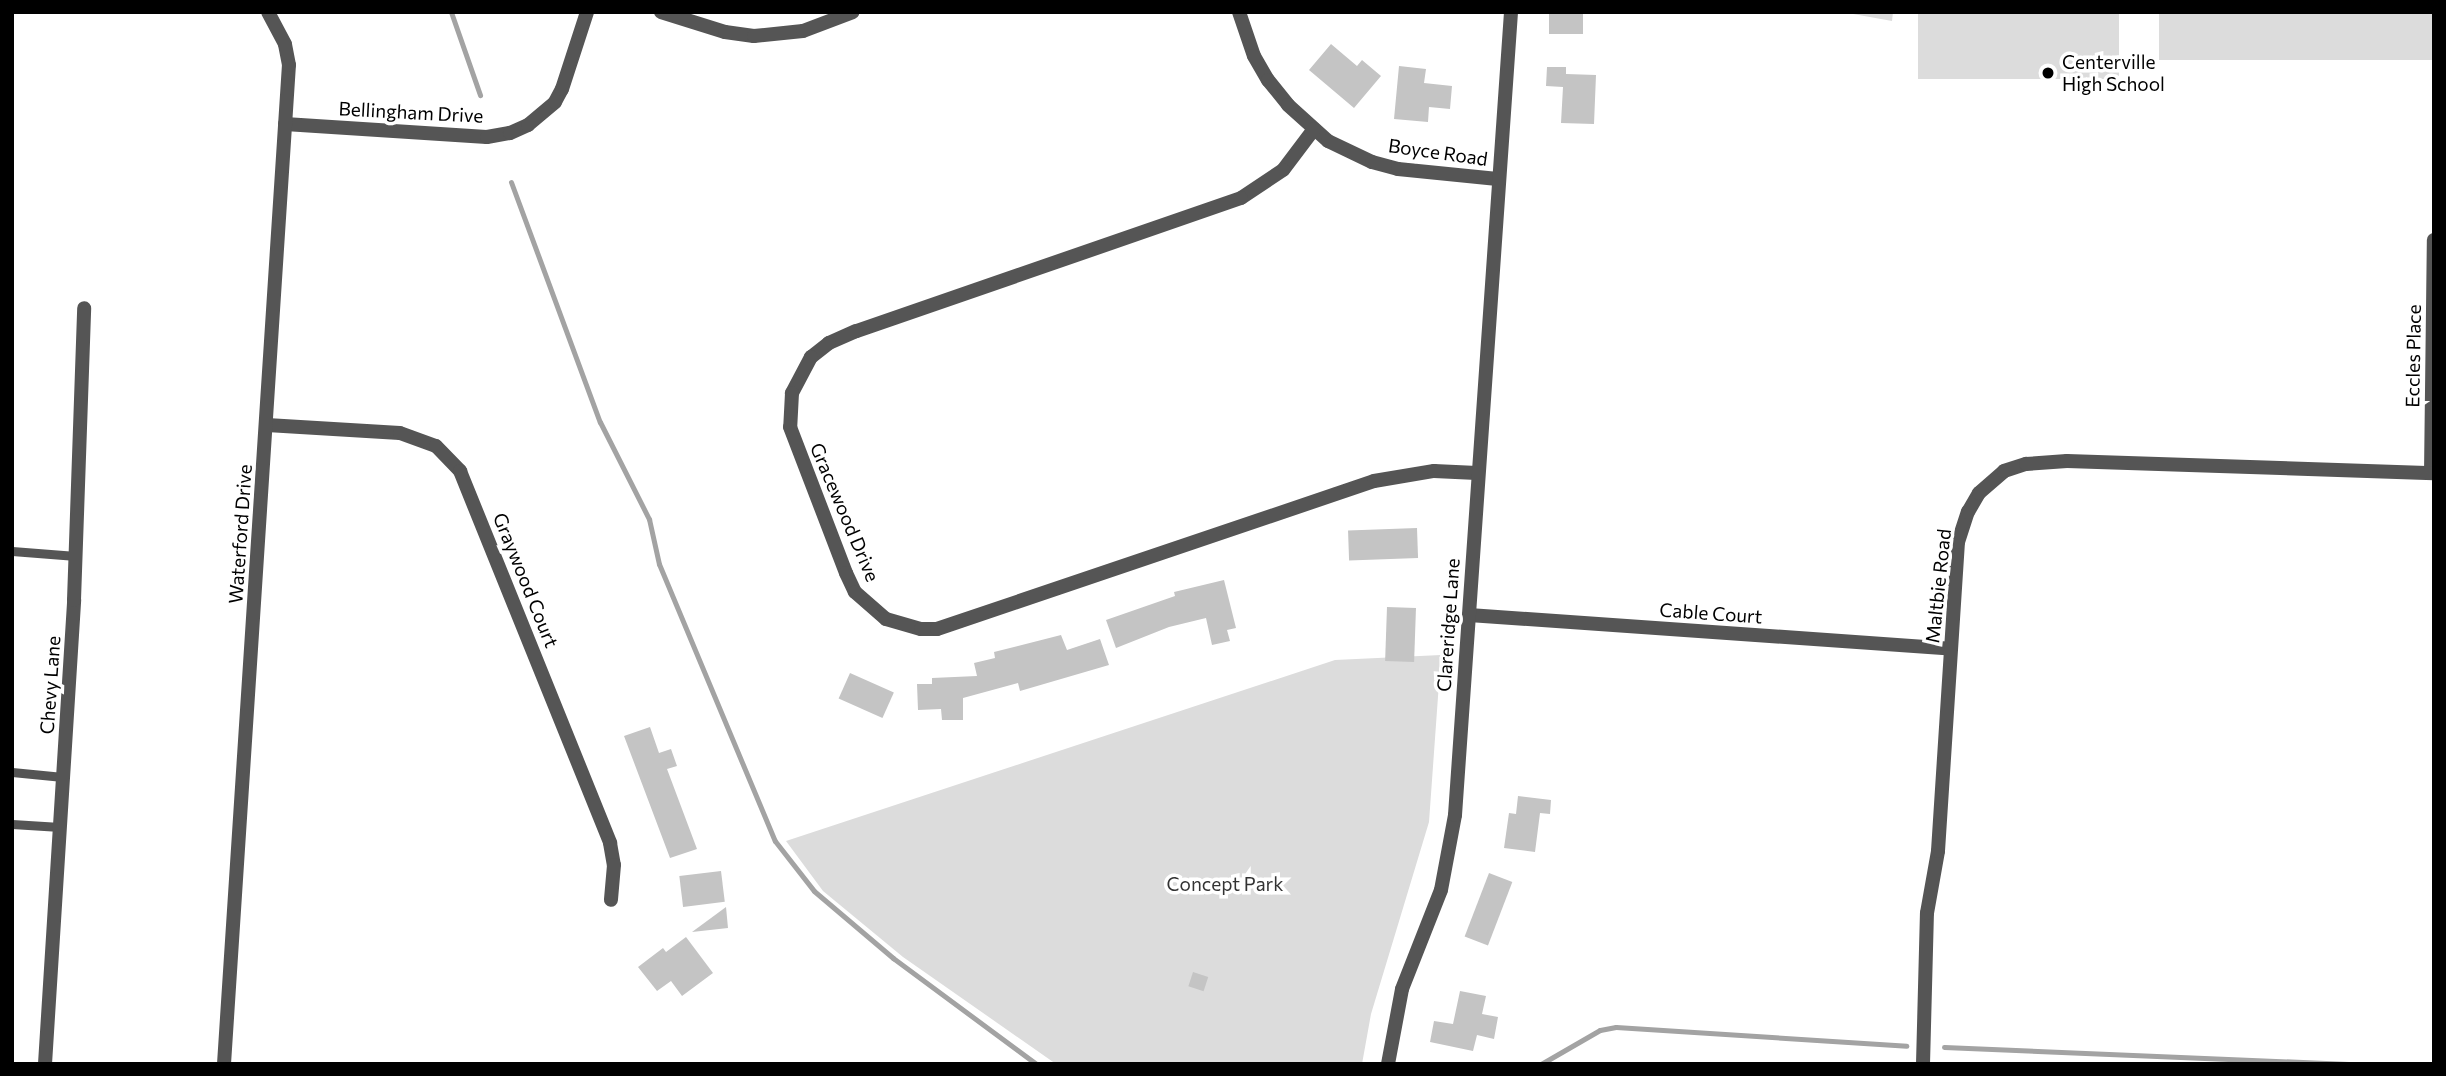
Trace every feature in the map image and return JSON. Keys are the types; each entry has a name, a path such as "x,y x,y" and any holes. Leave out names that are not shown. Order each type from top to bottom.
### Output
{"street":[{"name":"Waterford Drive","path":"224,1064 289,65 285,44 268,12"},
{"name":"Bellingham Drive","path":"285,124 487,136 509,133 528,125 555,102 562,89 587,12"},
{"path":"661,12 725,32 754,36 803,31 853,12"},
{"name":"Boyce Road","path":"1239,12 1254,56 1268,80 1314,129 1349,152 1398,169 1498,179"},
{"name":"Clareridge Lane","path":"1388,1064 1402,989 1441,890 1450,857 1511,12"},
{"name":"Gracewood Drive","path":"1314,129 1283,170 1241,198 856,331 829,343 811,357 792,393 790,427 855,592 886,619 901,626 937,629 1374,481 1434,471 1477,473"},
{"name":"Eccles Place","path":"2432,473 2434,240"},
{"name":"Chevy Lane","path":"45,1064 76,556 84,308"},
{"name":"Graywood Court","path":"267,425 409,435 436,446 460,471 610,843 614,865 611,900"},
{"name":"Maltbie Road","path":"1923,1064 1927,913 1938,851 1958,542 1968,512 1990,481 2004,471 2026,464 2067,461 2432,473"},
{"name":"Cable Court","path":"1469,615 1950,649"}],"lane":[{"path":"12,551 76,556"},
{"path":"12,772 63,776"},
{"path":"12,824 60,827"}],"green space":[{"path":"1842,12 1893,12 1892,21"},
{"path":"1918,12 2119,12 2119,79 1918,79"},
{"path":"2159,12 2434,12 2434,60 2159,60"},
{"name":"Concept Park","path":"1441,655 1429,822 1371,1014 1362,1064 1056,1064 903,957 823,891 786,841 1335,660"}],"building":[{"path":"1549,12 1583,12 1583,34 1549,34"},
{"path":"1331,44 1357,66 1362,60 1381,76 1354,108 1309,70"},
{"path":"1399,66 1426,69 1424,83 1452,86 1450,109 1429,107 1428,122 1394,119"},
{"path":"1547,67 1566,67 1566,74 1596,75 1594,124 1561,123 1563,87 1546,86"},
{"path":"1417,528 1418,558 1349,560 1348,530"},
{"path":"1224,580 1236,628 1227,630 1230,641 1212,645 1206,618 1169,627 1116,648 1106,620 1175,596 1174,592"},
{"path":"1387,607 1416,608 1414,662 1385,661"},
{"path":"1061,635 1067,650 1100,639 1109,665 1020,691 1018,683 963,698 963,720 942,720 941,709 918,710 917,684 932,684 932,678 977,676 974,663 995,658 994,652"},
{"path":"850,673 894,693 882,718 839,699"},
{"path":"650,727 659,753 671,749 677,766 667,769 697,849 670,858 624,736"},
{"path":"1518,796 1551,800 1550,814 1540,813 1535,852 1504,848 1509,813 1516,814"},
{"path":"721,871 725,902 683,907 679,876"},
{"path":"1489,873 1512,882 1488,945 1465,936"},
{"path":"726,907 728,928 692,932"},
{"path":"686,937 713,973 682,996 671,981 657,991 638,967 663,948 666,952"},
{"path":"1193,972 1208,977 1204,991 1188,986"},
{"path":"1460,991 1486,996 1482,1014 1498,1017 1494,1039 1477,1035 1473,1051 1430,1042 1434,1021 1453,1024"}],"waterway":[{"path":"451,12 480,95"},
{"path":"511,182 600,422 649,519 659,564 775,841 814,891 893,958 1036,1064"},
{"path":"1541,1064 1600,1030 1616,1027 1906,1046"},
{"path":"1944,1047 2355,1064"}],"place":[{"name":"Centerville High School","path":"2048,73"}]}
